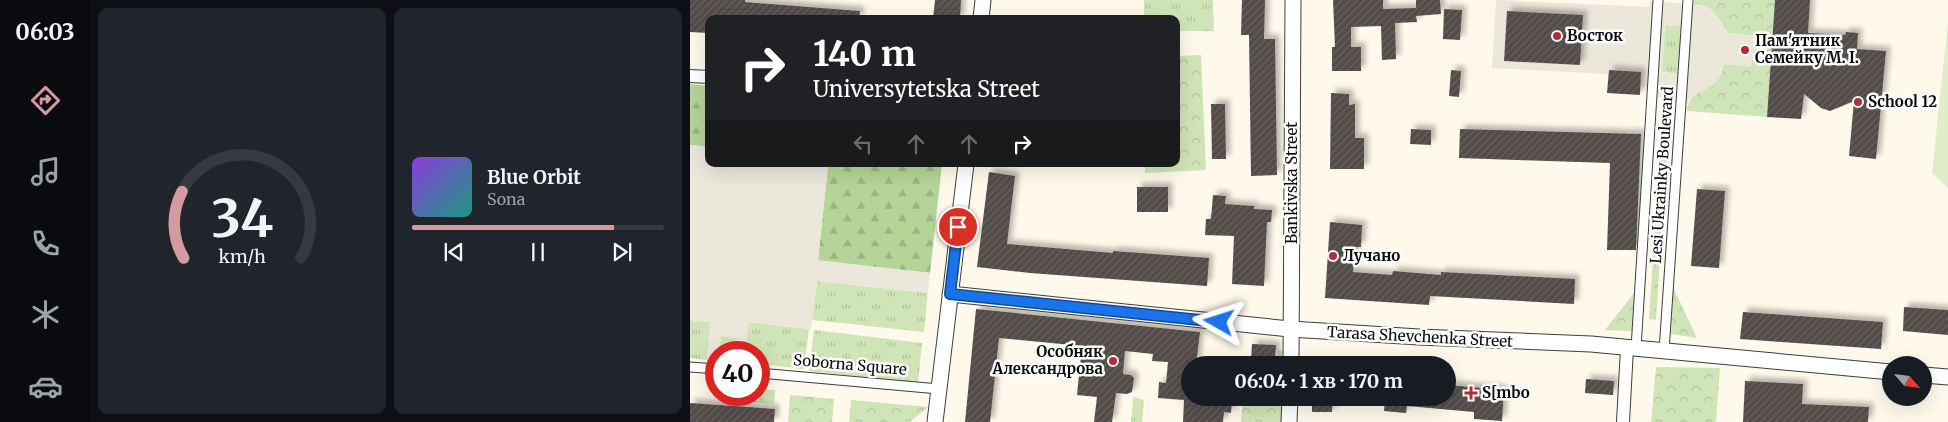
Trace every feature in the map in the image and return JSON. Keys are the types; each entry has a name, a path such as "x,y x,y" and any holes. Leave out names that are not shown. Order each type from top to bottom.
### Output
{"street":[{"path":"981,15 983,0"},
{"name":"Bankivska Street","path":"1291,356 1292,0"},
{"name":"Lesi Ukrainky Boulevard","path":"1631,348 1658,0"},
{"name":"Lesi Ukrainky Boulevard","path":"1664,351 1688,0"},
{"path":"690,76 705,77"},
{"path":"935,422 966,167"},
{"name":"Tarasa Shevchenka Street","path":"950,294 1292,330 1591,344 1882,371"},
{"path":"1623,422 1631,348"},
{"path":"690,367 705,368"},
{"name":"Soborna Square","path":"770,374 939,389"},
{"path":"1932,376 1948,377"},
{"path":"1289,422 1290,406"}],"green space":[{"path":"1144,0 1213,0 1214,31 1180,31 1180,15 1144,15"},
{"path":"1694,0 1775,0 1767,117 1687,111 1693,97 1711,84 1721,73 1723,64 1751,66 1755,36 1727,33 1713,12 1705,7 1694,4"},
{"path":"1948,20 1948,188 1932,173"},
{"path":"1665,25 1682,26 1679,74 1662,72"},
{"path":"1201,55 1206,170 1145,173 1145,167 1180,167 1180,56"},
{"path":"690,84 705,86 705,147 690,145"},
{"path":"1661,135 1668,135 1656,320 1649,319"},
{"path":"828,167 942,167 930,273 818,261"},
{"path":"817,281 928,293 924,332 812,320"},
{"path":"1673,287 1697,338 1671,334"},
{"path":"1634,293 1633,331 1605,330"},
{"path":"690,320 711,322 709,341 705,341 705,360 690,358"},
{"path":"748,322 809,329 804,369 770,365 770,341 746,341"},
{"path":"814,330 922,343 918,383 809,371"},
{"path":"721,336 737,338 737,341 720,341"},
{"path":"1278,350 1286,350 1286,356 1277,356"},
{"path":"1656,367 1720,368 1716,422 1651,422"},
{"path":"770,390 775,390 774,404 770,404"},
{"path":"790,395 834,399 832,422 788,422"},
{"path":"1134,397 1144,400 1142,422 1131,422"},
{"path":"851,400 928,407 910,422 849,422"},
{"path":"1242,406 1282,406 1281,422 1241,422"}],"shaded area":[{"path":"1496,0 1649,7 1650,1 1703,5 1710,8 1727,33 1755,36 1751,67 1723,64 1722,73 1713,85 1690,98 1687,104 1661,101 1661,97 1656,96 1656,88 1640,86 1641,72 1609,70 1608,74 1492,68","holes":["1507,11 1583,15 1580,65 1504,61","1665,25 1682,26 1679,74 1662,72"]},
{"path":"690,145 705,147 705,167 828,167 818,260 930,273 928,293 817,281 811,329 749,322 746,341 737,341 737,338 721,336 720,341 708,341 710,322 690,320"}],"building":[{"path":"690,0 745,0 745,2 860,11 860,15 705,15 705,33 690,32"},
{"path":"935,0 961,0 960,15 933,15"},
{"path":"1242,0 1265,0 1264,39 1275,39 1277,175 1251,176 1249,35 1241,35"},
{"path":"1333,0 1383,0 1383,9 1416,8 1416,0 1440,0 1441,14 1416,16 1417,22 1395,23 1396,59 1382,60 1381,26 1351,27 1351,47 1361,47 1361,71 1332,71 1332,47 1335,47"},
{"path":"1775,0 1810,0 1808,33 1845,35 1846,32 1858,33 1857,49 1886,51 1876,159 1849,156 1854,101 1830,111 1821,108 1804,94 1801,119 1767,117"},
{"path":"1444,9 1462,10 1460,40 1443,39"},
{"path":"1507,11 1583,15 1580,65 1504,61"},
{"path":"1451,70 1461,71 1459,97 1449,96"},
{"path":"1609,70 1641,72 1640,95 1607,93"},
{"path":"1331,93 1349,94 1349,105 1355,104 1355,138 1364,138 1364,169 1330,169"},
{"path":"1211,104 1225,104 1226,159 1212,159"},
{"path":"1411,129 1431,130 1431,145 1410,144"},
{"path":"1460,129 1641,134 1636,250 1607,250 1610,163 1459,158"},
{"path":"989,172 1015,176 1007,244 1113,253 1113,251 1209,258 1207,286 1030,273 977,267"},
{"path":"1137,187 1168,187 1168,212 1137,212"},
{"path":"1697,189 1725,191 1719,268 1691,266"},
{"path":"1213,195 1226,196 1225,204 1254,206 1254,209 1272,210 1271,222 1267,222 1264,286 1232,284 1234,236 1205,235 1206,219 1211,219"},
{"path":"1330,222 1362,225 1361,247 1355,247 1353,272 1392,275 1393,271 1441,275 1441,272 1575,279 1574,304 1430,296 1429,305 1325,298"},
{"path":"1904,307 1948,310 1948,335 1903,331"},
{"path":"976,309 1200,332 1197,356 1181,356 1181,400 1158,398 1159,382 1166,383 1168,362 1152,361 1153,354 1125,351 1123,374 1131,375 1134,378 1132,392 1127,394 1116,393 1112,422 1094,422 1097,397 1077,395 1082,346 999,338 990,422 965,422"},
{"path":"1743,312 1883,322 1881,349 1740,339"},
{"path":"1252,344 1276,345 1275,356 1251,356"},
{"path":"1586,379 1614,381 1613,395 1585,393"},
{"path":"1745,381 1803,384 1802,404 1869,407 1868,422 1743,422"},
{"path":"1456,386 1504,390 1502,421 1474,419 1474,412 1407,406 1456,406"},
{"path":"690,403 705,404 705,406 775,409 774,422 690,422"},
{"path":"1184,406 1232,406 1231,413 1224,412 1223,422 1183,422"},
{"path":"1312,406 1332,406 1332,412 1312,412"},
{"path":"1384,406 1407,406 1406,413 1384,411"}],"place":[{"name":"Восток","path":"1557,36"},
{"name":"Пам'ятник Семейку М. І.","path":"1745,50"},
{"name":"School 12","path":"1858,102"},
{"name":"Лучано","path":"1333,256"},
{"name":"Особняк Александрова","path":"1113,361"},
{"name":"S[mbo","path":"1471,393"}],"route":[{"path":"958,227 950,294 1219,322"}]}
